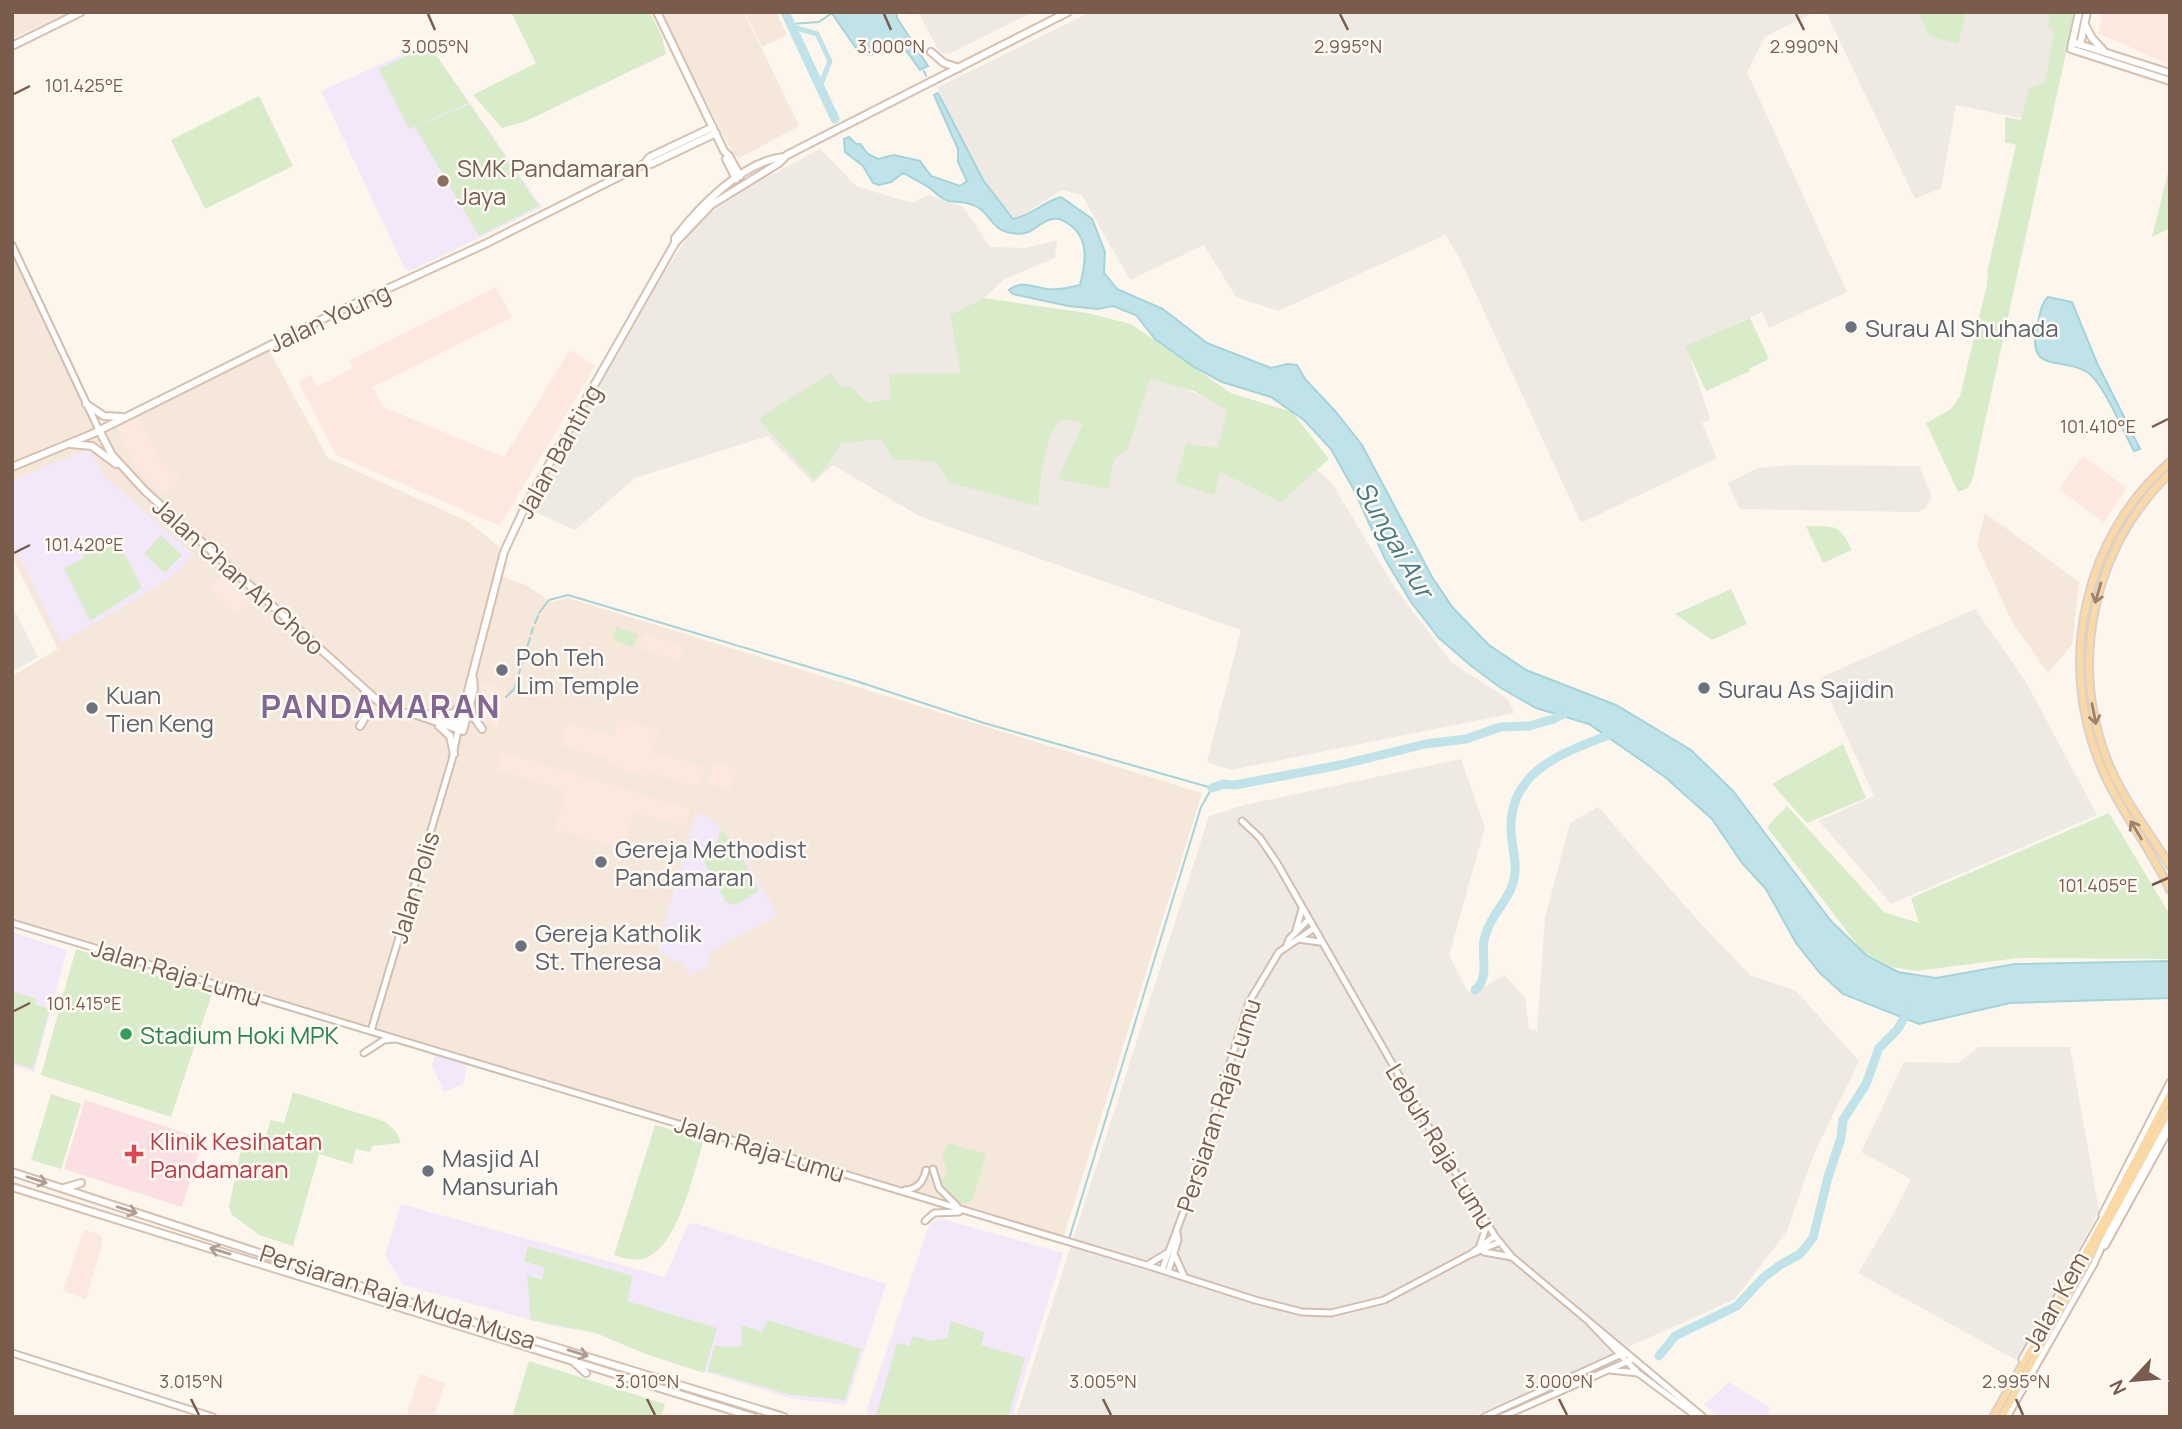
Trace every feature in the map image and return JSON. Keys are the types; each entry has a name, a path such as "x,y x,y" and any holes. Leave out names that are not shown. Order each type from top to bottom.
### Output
{"main road":[{"path":"12,46 81,12"},
{"path":"657,12 738,178 745,180 762,172"},
{"path":"716,196 748,183 784,157 1068,12"},
{"path":"2075,46 2079,12"},
{"path":"2075,46 2087,12"},
{"path":"2085,23 2092,38 2104,52"},
{"path":"2075,46 2104,52 2170,73"},
{"path":"2075,46 2170,81"},
{"path":"931,52 944,63 958,68"},
{"name":"Jalan Young","path":"12,467 99,430 337,312 487,243 644,164 650,157 714,130"},
{"path":"726,155 742,168 754,168"},
{"path":"716,196 727,176 726,155"},
{"path":"716,196 754,168 775,158 784,157"},
{"name":"Jalan Banting","path":"461,727 468,703 469,684 473,678 508,542 525,507 675,243 675,238 686,223 716,196"},
{"path":"86,404 104,416 129,415"},
{"name":"Jalan Chan Ah Choo","path":"99,430 112,455 131,475 363,689 392,709 437,720"},
{"path":"69,444 92,446 131,475"},
{"path":"2170,462 2132,503 2106,547 2089,593 2080,645 2080,683 2094,749 2112,790 2158,865 2170,890"},
{"path":"2170,473 2144,500 2129,522 2107,565 2095,602 2089,646 2093,713 2104,750 2123,791 2170,866"},
{"path":"360,726 367,718 368,709 363,689"},
{"path":"437,720 468,703 472,716 482,729"},
{"path":"437,720 461,727"},
{"path":"437,720 450,736 454,754"},
{"path":"1991,1417 2111,1206 2170,1094"},
{"path":"2004,1417 2170,1109"},
{"name":"Persiaran Raja Muda Musa","path":"12,1172 434,1310 784,1417"},
{"path":"62,1188 81,1183"},
{"name":"Persiaran Raja Muda Musa","path":"12,1187 753,1417"},
{"path":"572,1360 586,1373"}],"street":[{"path":"12,245 99,430"},
{"name":"Jalan Polis","path":"371,1031 461,727"},
{"name":"Lebuh Raja Lumu","path":"1242,821 1264,843 1444,1154 1495,1236 1512,1257 1630,1360"},
{"path":"1297,936 1302,909"},
{"path":"1297,936 1308,920"},
{"name":"Jalan Raja Lumu","path":"12,923 1302,1312 1331,1313 1384,1300 1480,1250"},
{"path":"1297,936 1313,929"},
{"path":"1297,936 1322,943"},
{"name":"Persiaran Raja Lumu","path":"1165,1271 1178,1240 1177,1233 1249,1002 1275,956 1297,936"},
{"path":"364,1053 384,1040 398,1039"},
{"name":"Jalan Kem","path":"2099,1222 2170,1082"},
{"name":"Jalan Kem","path":"1991,1417 2170,1088"},
{"name":"Jalan Kem","path":"2094,1264 2110,1228 2170,1117"},
{"name":"Jalan Kem","path":"2004,1417 2170,1128"},
{"path":"898,1189 912,1189 930,1169 941,1192 966,1212"},
{"path":"925,1221 934,1213 966,1212"},
{"path":"1480,1250 1488,1224"},
{"path":"1480,1250 1495,1236"},
{"path":"1480,1250 1500,1242"},
{"path":"1480,1250 1512,1257"},
{"path":"1146,1265 1170,1254 1184,1277"},
{"path":"12,1353 213,1417"},
{"path":"1484,1417 1624,1354"},
{"path":"1502,1417 1630,1360"},
{"path":"1630,1360 1638,1373 1697,1417"},
{"path":"1630,1360 1703,1417"},
{"path":"1609,1370 1638,1373"}],"shaded area":[{"path":"12,12 70,12 12,39"},
{"path":"661,12 744,12 799,126 739,158 733,154"},
{"path":"745,12 776,12 787,35 762,47"},
{"path":"918,12 1033,12 949,54 940,53"},
{"path":"1091,12 1814,12 1765,37 1747,72 1847,292 1769,328 1762,312 1686,346 1710,419 1702,423 1717,458 1581,523 1459,257 1445,235 1278,311 1236,297 1204,245 1130,280 1082,195 1062,190 1016,219 989,194 957,134 938,87"},
{"path":"1826,12 2075,12 2050,124 1956,105 1941,188 1915,199"},
{"path":"2103,12 2170,12 2170,65 2098,33"},
{"name":"SMK Pandamaran Jaya","path":"428,43 542,207 410,271 405,269 321,91"},
{"path":"820,149 856,186 912,203 929,195 963,207 990,247 1026,248 1057,240 1055,258 1004,279 959,323 1147,372 1274,428 1333,485 1395,588 1452,663 1508,699 1514,713 1231,770 1207,762 1241,630 919,516 833,465 813,483 768,436 635,478 575,530 530,510 663,274 694,228 716,208"},
{"path":"12,251 98,430 266,345 328,458 469,522 499,547 497,575 526,585 551,602 568,598 1202,793 1061,1245 368,1030 12,925 12,676 58,649 12,556"},
{"path":"496,287 512,317 373,387 383,407 504,457 570,350 595,366 500,526 336,455 298,382 311,375 317,387 353,368 350,360"},
{"path":"137,415 156,451 156,456 180,478 165,495 138,470 116,426"},
{"path":"90,451 104,476 194,555 176,573 148,592 61,643 12,542 12,480"},
{"path":"2083,456 2127,488 2103,522 2059,489"},
{"path":"1793,465 1919,466 1932,497 1925,509 1918,512 1740,509 1728,483 1757,468"},
{"path":"1985,513 2079,582 2072,645 2048,673 2012,622 1977,545"},
{"path":"226,572 254,597 238,615 209,590"},
{"path":"12,605 38,657 12,672"},
{"path":"1975,609 2026,682 2097,815 1891,904 1819,821 1874,796 1820,678"},
{"path":"644,634 684,646 680,661 640,649"},
{"path":"484,683 508,690 496,730 476,713"},
{"path":"619,718 659,730 653,752 704,767 698,787 646,771 643,776 606,764 608,759 561,745 567,723 614,736"},
{"path":"502,752 690,809 685,827 634,812 623,849 555,829 566,791 497,770"},
{"path":"1461,759 1485,827 1449,955 1468,992 1474,993 1504,975 1525,997 1529,1029 1537,1031 1545,918 1570,823 1598,807 1750,975 1796,991 1859,1061 1814,1154 1787,1231 1735,1299 1472,1417 1016,1417 1209,816 1244,805"},
{"path":"714,762 736,769 730,791 708,781"},
{"path":"696,812 708,817 720,827 740,849 778,915 710,952 708,966 689,976 681,960 675,963 657,949"},
{"path":"12,932 67,950 34,1072 12,1065"},
{"path":"1979,1047 2070,1047 2099,1211 2016,1360 1858,1273 1911,1179 1861,1152 1904,1062 1958,1063"},
{"path":"436,1052 468,1063 463,1084 444,1092 432,1066"},
{"name":"Klinik Kesihatan Pandamaran","path":"85,1100 203,1139 182,1207 64,1169"},
{"path":"401,1204 665,1277 688,1225 695,1223 886,1284 846,1405 793,1399 646,1354 596,1333 553,1326 403,1285 385,1255"},
{"path":"939,1218 1063,1253 1012,1417 868,1417 867,1409 929,1225"},
{"path":"84,1229 100,1235 103,1241 86,1299 63,1291"},
{"path":"420,1374 445,1383 434,1417 406,1417"},
{"path":"1729,1382 1770,1408 1765,1417 1719,1417 1704,1405"}],"green space":[{"path":"511,12 650,12 662,37 666,54 524,122 502,128 473,95 536,63"},
{"path":"1918,12 1966,12 1958,44 1929,36"},
{"path":"2050,12 2075,12 1972,481 1968,488 1958,492 1926,423 1951,409 1960,396 1987,285 1988,268 2016,145 2005,142 2005,117 2021,120 2029,88 2045,83 2054,31 2048,26"},
{"path":"429,45 469,103 409,129 379,69"},
{"path":"259,96 293,166 205,209 171,140"},
{"path":"470,104 539,206 479,236 415,127"},
{"path":"2170,164 2170,228 2152,237"},
{"path":"984,298 1087,313 1131,324 1231,393 1292,412 1329,459 1281,502 1220,472 1214,495 1175,483 1186,444 1218,448 1227,411 1194,391 1150,379 1128,448 1114,460 1108,489 1058,479 1083,423 1061,419 1046,449 1038,506 950,483 936,462 892,459 882,439 841,443 827,466 814,480 758,419 830,373 841,387 850,386 868,403 891,399 889,374 961,373 950,315"},
{"path":"1750,318 1769,359 1706,391 1685,346"},
{"path":"1806,526 1824,526 1839,530 1852,550 1823,563"},
{"path":"161,535 182,555 165,573 144,554"},
{"path":"114,540 118,541 142,588 90,621 64,568"},
{"path":"1731,589 1747,624 1712,640 1675,614"},
{"path":"616,627 638,634 634,647 612,640"},
{"path":"1843,744 1866,798 1807,823 1772,784"},
{"path":"1787,806 1884,912 1919,923 1911,898 2109,813 2170,915 2170,959 2018,958 1916,971 1892,967 1862,951 1767,827"},
{"path":"721,829 737,847 759,891 735,905 726,902 703,860 705,855 712,857"},
{"name":"Stadium Hoki MPK","path":"76,949 212,994 171,1117 41,1075"},
{"path":"12,992 36,998 35,1004 50,1009 33,1069 12,1062"},
{"path":"293,1092 386,1122 397,1133 401,1143 372,1146 370,1152 356,1149 352,1164 319,1154 293,1246 259,1235 231,1214 229,1207 242,1144 262,1146 271,1120 284,1123"},
{"path":"51,1094 81,1104 61,1169 31,1160"},
{"path":"655,1125 704,1139 684,1206 668,1238 658,1250 646,1258 625,1258 614,1255"},
{"path":"948,1143 986,1154 973,1199 965,1204 950,1197 941,1180 948,1174 942,1157"},
{"path":"528,1246 633,1276 627,1301 717,1328 704,1373 646,1354 596,1333 531,1320 527,1275 542,1280 545,1268 524,1261"},
{"path":"768,1320 861,1349 845,1400 791,1395 708,1371 715,1345 742,1346 741,1325 762,1332"},
{"path":"951,1321 984,1332 981,1345 1025,1358 1008,1417 877,1417 897,1343 909,1346 913,1336 931,1341 947,1338"},
{"path":"529,1361 665,1404 661,1417 512,1417"}],"water":[{"path":"831,12 896,12 897,18 928,66 920,70 901,46 869,55 858,51"},
{"path":"938,93 983,180 1013,219 1061,197 1092,219 1105,252 1104,273 1117,289 1163,309 1207,343 1271,368 1287,364 1297,365 1305,379 1362,445 1432,577 1453,608 1489,645 1526,670 1616,705 1691,750 1733,791 1831,921 1866,955 1898,972 1936,978 2015,964 2170,961 2170,998 2010,1003 1919,1024 1843,994 1820,973 1796,943 1766,889 1742,863 1712,819 1665,777 1589,724 1536,708 1501,688 1439,638 1411,602 1385,559 1355,492 1331,449 1304,420 1271,397 1222,382 1194,367 1155,339 1136,315 1113,306 1098,309 1068,306 1013,294 1009,290 1018,285 1055,289 1080,285 1085,259 1083,243 1080,235 1065,222 1052,219 1028,232 1007,232 975,206 944,199 903,173 891,182 879,185 873,183 863,166 845,152 844,139 849,137 878,159 894,155 920,161 931,176 960,186 967,181 958,162 958,149 934,95"},
{"path":"2048,297 2072,302 2097,363 2140,449 2134,451 2100,386 2087,372 2078,367 2049,362 2037,352 2037,327 2042,307"}],"waterway":[{"name":"Sungai Aur","path":"785,12 835,119"},
{"path":"791,24 819,22 832,13"},
{"name":"Sungai Aur","path":"793,27 817,34 830,61 820,87"},
{"path":"924,71 926,76"},
{"path":"539,613 549,600 568,595 856,681 984,723 1212,788 1201,807 1069,1239"},
{"path":"535,623 538,616"},
{"path":"531,634 533,628"},
{"path":"506,697 514,689 530,638"},
{"path":"1212,788 1340,765 1425,744 1466,739 1500,727 1529,726 1554,719 1570,710"},
{"path":"1475,990 1484,973 1483,946 1486,932 1515,876 1511,824 1514,804 1522,788 1533,774 1547,763 1616,732"},
{"path":"1659,1356 1675,1336 1737,1306 1763,1278 1800,1254 1813,1238 1841,1138 1843,1120 1866,1084 1879,1048 1897,1030 1909,1010"}],"place":[{"name":"SMK Pandamaran Jaya","path":"443,181"},
{"name":"Surau Al Shuhada","path":"1851,327"},
{"name":"Poh Teh Lim Temple","path":"502,670"},
{"name":"Surau As Sajidin","path":"1704,688"},
{"name":"Kuan Tien Keng","path":"92,708"},
{"name":"Gereja Methodist Pandamaran","path":"601,862"},
{"name":"Gereja Katholik St. Theresa","path":"521,946"},
{"name":"Stadium Hoki MPK","path":"126,1034"},
{"name":"Klinik Kesihatan Pandamaran","path":"134,1154"},
{"name":"Masjid Al Mansuriah","path":"428,1171"}],"district":[{"name":"PANDAMARAN","path":"381,706"}]}
